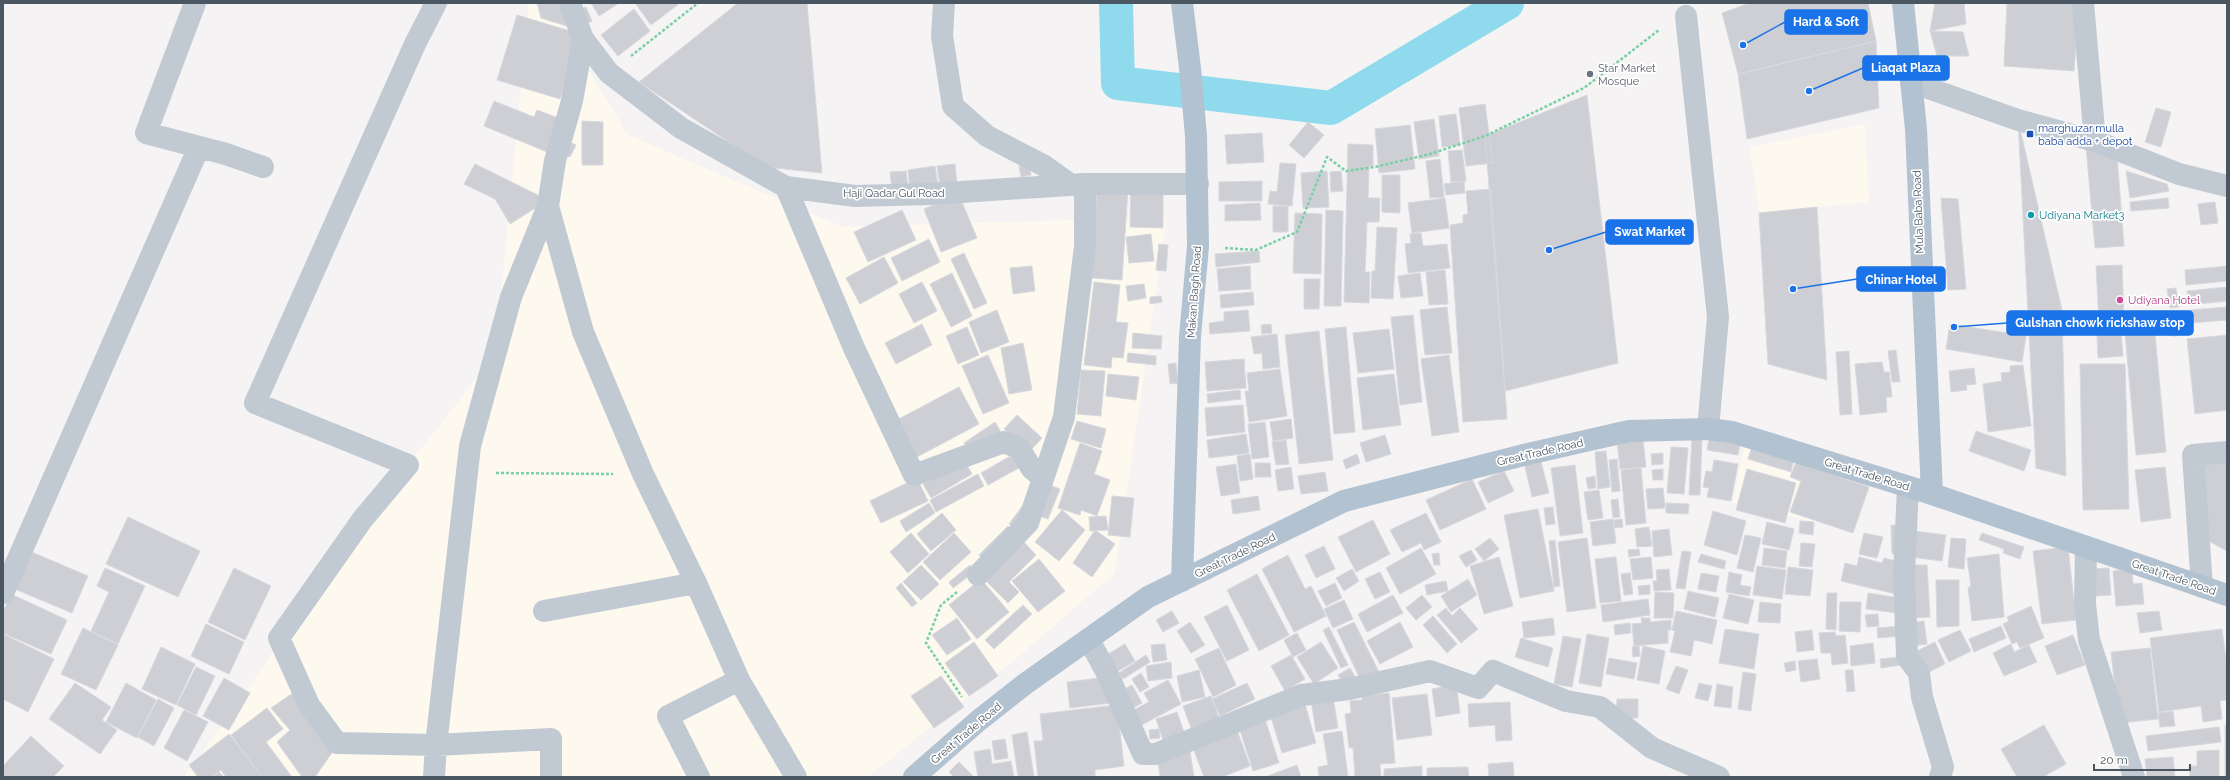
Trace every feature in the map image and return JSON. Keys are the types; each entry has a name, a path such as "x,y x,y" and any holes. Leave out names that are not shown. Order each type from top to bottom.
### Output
{"main road":[{"name":"Makan Bagh Road","path":"1182,3 1190,68 1196,136 1198,184 1198,246 1190,337 1182,581"},
{"name":"Mula Baba Road","path":"1903,3 1916,128 1932,494"},
{"name":"Great Trade Road","path":"914,777 978,720 1025,684 1148,597 1344,501 1528,454 1629,431 1708,429 1732,432 1932,494 2227,595"}],"street":[{"path":"195,3 146,133 263,166"},
{"path":"436,3 415,44 255,403 408,465 362,520 279,638 309,705 337,743 436,745 551,738 551,777"},
{"name":"Haji Qadar Gul Road","path":"570,3 583,40 609,73 681,128 786,187 855,196 931,194 1078,184 1198,184"},
{"path":"944,3 942,36 953,106 987,136 1078,184 1085,246 1064,417 1028,522 978,574"},
{"path":"2083,3 2095,141"},
{"path":"1686,16 1718,317 1708,429"},
{"path":"434,777 436,745 470,446 511,297 548,206 555,161 572,101 583,40"},
{"path":"1911,82 2018,120 2095,141 2180,174 2227,186"},
{"path":"3,593 199,147"},
{"path":"786,187 854,348 914,475 1004,442 1019,448 1032,469 1043,478"},
{"path":"548,206 583,332 643,474 696,583 739,680 796,777"},
{"path":"2202,587 2193,455 2227,452"},
{"path":"1908,487 1904,573 1907,657 1919,673 1922,697 1943,767 1940,777"},
{"path":"2086,547 2085,604 2089,640 2134,777"},
{"path":"544,611 696,583"},
{"path":"1089,640 1109,677 1143,754 1156,754 1302,695 1350,690 1430,671 1478,688 1493,671 1566,701 1600,707 1652,748 1719,777"},
{"path":"699,777 668,716 739,680"}],"path":[{"path":"609,73 698,3"},
{"path":"1198,246 1256,250 1297,232 1327,157 1346,171 1375,167 1430,154 1485,136 1584,88 1660,29 1686,16"},
{"path":"468,473 643,474"},
{"path":"978,574 941,605 926,643 978,720"}],"shaded area":[{"path":"529,3 548,3 628,135 843,227 1167,217 1115,573 1013,661 868,777 184,777 408,465 495,355"},
{"path":"1865,124 1869,202 1759,213 1750,147"},
{"path":"1746,436 1835,464 1816,522 1733,503"}],"building":[{"path":"537,3 563,3 570,27 541,18"},
{"path":"591,3 619,3 599,16"},
{"path":"635,3 680,3 651,25"},
{"path":"738,3 807,3 822,173 766,167 639,82"},
{"path":"1750,3 1868,3 1876,41 1738,74 1722,13"},
{"path":"1935,3 1964,3 1966,24 1930,31"},
{"path":"2007,3 2079,3 2074,71 2004,66"},
{"path":"586,7 592,21 581,26 575,11"},
{"path":"634,9 650,31 618,56 601,35"},
{"path":"517,15 580,34 560,99 497,80"},
{"path":"1930,31 1963,32 1969,56 1937,56"},
{"path":"1876,41 1879,108 1747,139 1738,74"},
{"path":"1587,95 1618,363 1505,391 1485,136"},
{"path":"494,101 534,117 537,110 566,121 552,154 484,126"},
{"path":"1485,104 1493,163 1466,166 1459,108"},
{"path":"2156,108 2171,112 2161,147 2145,142"},
{"path":"1456,114 1460,145 1442,147 1439,116"},
{"path":"1434,119 1439,156 1419,159 1414,122"},
{"name":"Udiyana Market3","path":"2018,120 2062,310 2066,476 2036,468"},
{"path":"582,121 603,122 603,165 582,165"},
{"path":"1308,122 1324,135 1304,158 1289,145"},
{"path":"1410,125 1415,169 1379,173 1375,129"},
{"path":"1262,133 1264,162 1227,164 1225,135"},
{"path":"565,140 576,145 570,157 559,152"},
{"path":"1348,144 1373,145 1373,167 1369,166 1368,198 1380,198 1379,222 1367,222 1365,272 1370,272 1369,303 1344,302"},
{"path":"2086,147 2117,155 2124,246 2095,248"},
{"path":"1462,150 1466,181 1451,182 1448,151"},
{"path":"1440,159 1444,197 1430,198 1426,161"},
{"path":"1280,163 1296,164 1292,206 1268,204 1270,191 1277,192"},
{"path":"475,164 548,200 510,224 495,199 464,184"},
{"path":"955,164 957,184 940,186 937,166"},
{"path":"1029,164 1031,175 1021,177 1019,166"},
{"path":"935,166 938,186 910,189 908,170"},
{"path":"906,171 908,188 892,190 890,172"},
{"path":"1327,171 1329,207 1303,208 1301,173"},
{"path":"1341,171 1343,191 1331,192 1330,172"},
{"path":"2126,171 2167,184 2169,191 2130,198"},
{"path":"1382,175 1400,175 1400,213 1382,212"},
{"path":"1262,181 1262,201 1219,201 1219,182"},
{"path":"1464,181 1465,193 1446,195 1444,184"},
{"path":"1097,187 1128,189 1122,280 1091,278"},
{"path":"1131,187 1163,187 1163,228 1130,227"},
{"path":"1491,189 1507,419 1463,422 1450,225 1463,223 1463,215 1468,214 1466,191"},
{"path":"959,195 977,238 941,252 924,209"},
{"path":"1445,198 1449,228 1412,233 1408,203"},
{"path":"1941,198 1958,199 1966,289 1948,290"},
{"path":"2168,198 2169,208 2131,211 2130,202"},
{"path":"2215,202 2218,223 2201,225 2198,204"},
{"path":"1260,203 1261,220 1225,221 1225,205"},
{"path":"1273,206 1288,206 1288,232 1273,232"},
{"path":"1817,207 1827,380 1768,364 1759,213"},
{"path":"902,210 916,240 868,262 854,232"},
{"path":"1326,210 1343,211 1341,306 1324,306"},
{"path":"1295,213 1322,214 1321,274 1293,273"},
{"path":"1377,227 1397,228 1393,299 1371,298 1372,271 1375,271"},
{"path":"1421,233 1423,246 1447,244 1450,268 1408,273 1405,244 1411,243 1410,234"},
{"path":"1151,234 1154,261 1129,263 1126,237"},
{"path":"929,239 940,262 902,281 891,258"},
{"path":"1159,244 1168,245 1166,271 1156,270"},
{"path":"1259,251 1260,262 1216,267 1215,254"},
{"path":"964,253 987,303 974,309 951,259"},
{"path":"884,257 898,283 860,304 846,278"},
{"path":"2122,265 2124,322 2099,323 2096,266"},
{"path":"1032,266 1035,291 1013,294 1010,268"},
{"path":"1250,266 1251,289 1219,291 1217,269"},
{"path":"2227,266 2227,281 2186,285 2185,270"},
{"path":"1445,270 1448,304 1429,305 1426,272"},
{"path":"952,273 972,316 951,327 930,284"},
{"path":"1420,273 1423,296 1401,298 1398,276"},
{"path":"1304,279 1320,279 1319,309 1304,309"},
{"path":"922,282 937,311 914,323 899,294"},
{"path":"1094,282 1120,285 1116,322 1128,323 1123,358 1112,357 1111,368 1084,365"},
{"path":"1144,284 1146,298 1128,301 1126,286"},
{"path":"2227,287 2227,301 2188,305 2187,291"},
{"path":"2176,288 2179,307 2170,308 2167,289"},
{"path":"1253,292 1254,305 1221,308 1220,295"},
{"path":"1161,296 1162,302 1150,304 1150,297"},
{"path":"1447,307 1452,353 1425,355 1420,310"},
{"path":"2227,307 2227,320 2191,323 2190,310"},
{"path":"997,310 1009,342 981,353 969,322"},
{"path":"1248,310 1250,331 1210,334 1209,323 1224,321 1224,312"},
{"path":"2153,313 2166,452 2136,455 2125,333 2134,333 2132,315"},
{"path":"1413,315 1422,402 1400,405 1391,317"},
{"path":"2174,317 2177,336 2171,336 2168,318"},
{"path":"922,324 932,345 896,364 885,343"},
{"path":"1271,324 1272,333 1262,334 1261,325"},
{"path":"1950,324 2026,336 2022,362 1946,349"},
{"path":"967,327 979,355 958,364 946,336"},
{"path":"1346,327 1355,432 1334,434 1325,329"},
{"path":"1389,329 1394,369 1358,373 1353,333"},
{"path":"1319,331 1333,460 1299,464 1285,335"},
{"path":"1133,333 1162,336 1161,349 1132,348"},
{"path":"2121,333 2123,356 2098,358 2097,335"},
{"path":"1277,334 1280,367 1263,369 1262,353 1254,354 1251,337"},
{"path":"2227,335 2227,410 2195,414 2187,339"},
{"path":"1023,343 1032,390 1009,394 1001,348"},
{"path":"1896,350 1900,382 1892,382 1888,351"},
{"path":"1849,351 1852,414 1840,415 1836,352"},
{"path":"1128,353 1156,356 1156,365 1127,362"},
{"path":"988,355 1009,403 983,414 962,366"},
{"path":"1449,355 1459,432 1432,436 1421,359"},
{"path":"1244,359 1246,388 1207,391 1205,362"},
{"path":"1882,362 1884,372 1889,372 1892,397 1886,397 1887,412 1860,415 1855,364"},
{"path":"1176,363 1178,383 1170,384 1168,364"},
{"path":"2080,364 2125,364 2129,509 2083,510"},
{"path":"2023,365 2031,426 1988,432 1983,384 2002,381 2001,373 2010,372 2010,366"},
{"path":"1974,368 1976,384 1966,385 1967,390 1951,392 1949,371"},
{"path":"1280,369 1287,416 1249,422 1245,391 1249,391 1247,373"},
{"path":"1081,370 1105,371 1101,416 1077,414"},
{"path":"1108,374 1139,377 1136,400 1106,396"},
{"path":"1394,374 1401,425 1363,430 1357,378"},
{"path":"959,387 979,424 915,458 895,421"},
{"path":"1240,390 1241,399 1208,403 1207,394"},
{"path":"1243,405 1245,432 1207,436 1205,408"},
{"path":"1017,415 1042,438 1029,452 1004,429"},
{"path":"1291,419 1293,438 1273,441 1270,422"},
{"path":"1077,421 1106,429 1101,448 1071,439"},
{"path":"995,422 1001,432 970,453 964,443"},
{"path":"1265,422 1269,457 1252,459 1248,424"},
{"path":"1976,431 2031,450 2024,471 1969,451"},
{"path":"1246,434 1249,453 1209,458 1207,440"},
{"path":"1385,435 1391,454 1366,462 1360,443"},
{"path":"1692,437 1702,438 1700,495 1689,495"},
{"path":"1709,438 1740,444 1738,455 1707,450"},
{"path":"1643,439 1646,467 1620,469 1617,442"},
{"path":"1286,440 1289,464 1276,465 1272,442"},
{"path":"1080,443 1102,451 1094,474 1110,480 1097,516 1081,510 1080,515 1058,508"},
{"path":"1752,446 1794,459 1791,472 1748,459"},
{"path":"1671,447 1688,448 1684,494 1667,493"},
{"path":"1019,451 1026,464 988,485 981,473"},
{"path":"1606,451 1610,487 1598,489 1595,452"},
{"path":"1663,453 1663,464 1652,465 1651,454"},
{"path":"1250,454 1253,479 1240,481 1237,456"},
{"path":"1357,454 1360,463 1346,469 1343,460"},
{"path":"1539,454 1549,493 1532,497 1523,458"},
{"path":"2227,455 2227,551 2203,538 2197,457"},
{"path":"1617,459 1620,491 1612,492 1609,460"},
{"path":"964,460 972,474 931,498 923,484"},
{"path":"1714,460 1738,464 1731,501 1707,497 1709,488 1703,487 1706,471 1712,472"},
{"path":"1796,462 1869,487 1853,533 1790,512 1801,481 1790,477"},
{"path":"1255,463 1270,463 1271,477 1255,477"},
{"path":"1236,464 1240,493 1221,496 1216,467"},
{"path":"1575,465 1583,533 1560,536 1551,468"},
{"path":"1291,467 1294,489 1278,491 1275,470"},
{"path":"2165,467 2171,518 2141,522 2135,470"},
{"path":"1641,468 1646,523 1626,525 1621,470"},
{"path":"1663,469 1663,480 1653,480 1652,470"},
{"path":"1747,469 1796,483 1785,523 1736,510"},
{"path":"1504,471 1514,491 1488,503 1478,482"},
{"path":"1325,472 1328,491 1301,494 1298,476"},
{"path":"978,474 984,486 936,512 930,500"},
{"path":"1595,476 1596,488 1588,489 1586,478"},
{"path":"917,478 928,501 881,523 870,501"},
{"path":"1472,479 1486,509 1440,530 1426,500"},
{"path":"1047,484 1060,489 1048,519 1034,514"},
{"path":"1663,488 1665,508 1648,509 1646,489"},
{"path":"1599,490 1603,518 1588,520 1584,492"},
{"path":"1112,496 1134,498 1130,537 1108,535"},
{"path":"1258,496 1260,510 1233,514 1231,500"},
{"path":"1618,499 1620,517 1613,518 1611,500"},
{"path":"929,503 935,513 906,532 900,521"},
{"path":"1666,503 1689,504 1688,514 1666,513"},
{"path":"1024,504 1016,529 1009,524"},
{"path":"1553,507 1555,524 1546,525 1544,508"},
{"path":"1538,509 1554,591 1520,598 1504,515"},
{"path":"1062,510 1085,530 1059,561 1035,542"},
{"path":"1713,511 1746,521 1737,555 1704,545"},
{"path":"942,513 956,530 931,551 917,534"},
{"path":"1426,513 1441,542 1424,550 1421,543 1402,552 1390,530"},
{"path":"1106,516 1108,530 1090,531 1089,517"},
{"path":"128,517 200,551 178,597 106,564"},
{"path":"1613,519 1616,543 1593,546 1590,522"},
{"path":"1622,519 1623,527 1615,528 1614,520"},
{"path":"1373,520 1390,554 1356,572 1338,537"},
{"path":"1800,521 1814,522 1813,535 1799,533"},
{"path":"1767,522 1794,529 1789,550 1762,544"},
{"path":"1891,525 1903,525 1904,554 1892,554"},
{"path":"1008,526 1015,533 986,562 979,555"},
{"path":"1649,527 1652,546 1637,547 1635,529"},
{"path":"1669,529 1672,555 1654,557 1652,531"},
{"path":"1095,530 1115,544 1092,577 1073,563"},
{"path":"1914,531 1946,535 1942,561 1910,557"},
{"path":"911,533 929,554 908,573 890,552"},
{"path":"954,533 971,552 940,580 923,562"},
{"path":"1864,533 1883,537 1877,558 1859,554"},
{"path":"1982,533 2024,547 2020,559 2003,553 2004,549 1979,540"},
{"path":"1745,535 1761,538 1753,572 1737,568"},
{"path":"1490,538 1499,549 1484,561 1475,549"},
{"path":"1587,538 1596,608 1567,612 1558,542"},
{"path":"1951,538 1966,539 1964,569 1948,567"},
{"path":"1021,539 1036,555 1009,582 1019,592 1008,603 982,577"},
{"path":"1555,540 1560,586 1554,587 1549,541"},
{"path":"1801,543 1815,544 1812,567 1799,566"},
{"path":"1324,546 1335,569 1316,578 1305,555"},
{"path":"2068,547 2076,620 2042,624 2033,551"},
{"path":"1421,548 1436,574 1400,594 1386,568"},
{"path":"1764,548 1787,551 1785,568 1762,565"},
{"path":"1639,549 1640,555 1629,557 1628,550"},
{"path":"27,550 88,576 72,613 10,587"},
{"path":"1471,550 1477,560 1466,567 1459,556"},
{"path":"1682,551 1691,552 1685,589 1676,588"},
{"path":"1439,553 1440,565 1434,565 1432,554"},
{"path":"1701,554 1726,561 1724,569 1698,562"},
{"path":"1999,554 2004,617 1972,621 1968,587 1971,587 1967,558"},
{"path":"1288,555 1305,589 1311,586 1326,616 1294,632 1262,569"},
{"path":"1499,557 1513,606 1484,614 1470,566"},
{"path":"1616,557 1621,601 1600,603 1595,559"},
{"path":"1651,557 1653,578 1633,580 1630,559"},
{"path":"1859,557 1882,563 1884,558 1904,563 1896,594 1841,581 1845,563 1857,566"},
{"path":"1039,559 1065,591 1038,612 1012,581"},
{"path":"921,565 939,584 921,600 903,582"},
{"path":"970,565 974,572 953,588 949,582"},
{"path":"1907,565 1927,565 1930,617 1910,618"},
{"path":"1757,566 1786,570 1782,599 1753,595"},
{"path":"1788,567 1813,570 1810,596 1785,594"},
{"path":"105,568 145,586 118,644 91,631 109,592 97,586"},
{"path":"234,568 271,586 245,640 208,622"},
{"path":"2109,568 2111,595 2095,596 2093,569"},
{"path":"1352,569 1359,581 1344,591 1336,578"},
{"path":"1669,569 1671,590 1654,591 1653,581 1657,581 1656,570"},
{"path":"2132,569 2133,584 2142,583 2144,604 2116,606 2113,571"},
{"path":"1380,572 1390,592 1375,599 1365,579"},
{"path":"1729,572 1742,575 1740,585 1751,587 1749,596 1726,592"},
{"path":"1630,573 1633,594 1624,595 1621,574"},
{"path":"1701,573 1719,576 1716,592 1698,589"},
{"path":"1257,574 1289,635 1259,651 1227,590"},
{"path":"981,579 1009,612 977,639 949,605"},
{"path":"1468,579 1477,595 1451,612 1441,596"},
{"path":"1936,580 1959,580 1959,626 1937,627"},
{"path":"1446,581 1448,591 1427,595 1425,585"},
{"path":"901,583 917,603 912,607 896,588"},
{"path":"1335,583 1342,598 1326,606 1318,591"},
{"path":"1650,585 1650,594 1639,595 1638,586"},
{"path":"1688,591 1719,598 1715,617 1684,609"},
{"path":"1655,592 1674,593 1673,618 1654,618"},
{"path":"1827,593 1837,593 1836,630 1826,629"},
{"path":"1868,593 1900,598 1898,613 1866,609"},
{"path":"11,594 67,620 51,654 3,633 3,612"},
{"path":"1729,594 1754,600 1748,624 1723,618"},
{"path":"1393,595 1403,613 1367,632 1358,614"},
{"path":"1422,595 1432,607 1416,620 1406,608"},
{"path":"1648,599 1650,615 1603,622 1601,605"},
{"path":"1344,600 1353,619 1333,628 1324,609"},
{"path":"1760,602 1781,604 1780,623 1758,622"},
{"path":"1840,602 1861,602 1860,632 1839,631"},
{"path":"1023,605 1032,614 994,649 985,640"},
{"path":"1227,605 1249,650 1227,661 1204,617"},
{"path":"2031,606 2044,638 2020,648 2017,642 2012,644 2003,624 2009,621 2007,617"},
{"path":"1446,608 1452,616 1460,608 1478,629 1461,643 1437,615"},
{"path":"1172,611 1179,623 1163,632 1156,620"},
{"path":"1676,611 1717,620 1712,644 1694,640 1691,656 1670,652 1675,631 1672,630"},
{"path":"2159,611 2162,630 2140,633 2137,613"},
{"path":"1878,614 1879,626 1867,627 1865,615"},
{"path":"1433,616 1457,644 1447,653 1423,625"},
{"path":"957,618 971,639 947,655 932,635"},
{"path":"1553,618 1555,635 1524,638 1522,622"},
{"path":"1641,618 1650,618 1650,622 1671,620 1671,630 1668,630 1668,643 1634,646 1632,624 1642,623"},
{"path":"1924,621 1927,644 1912,646 1908,623"},
{"path":"1190,622 1205,645 1191,653 1177,631"},
{"path":"1354,622 1380,674 1362,683 1337,630"},
{"path":"1400,622 1413,647 1380,664 1367,641"},
{"path":"1630,623 1631,633 1615,635 1614,625"},
{"path":"206,624 244,642 229,674 191,656"},
{"path":"1900,626 1901,636 1878,638 1877,628"},
{"path":"2001,626 2006,638 1974,652 1969,639"},
{"path":"1329,627 1348,665 1341,668 1323,630"},
{"path":"83,628 118,645 96,690 61,674"},
{"path":"1725,629 1759,634 1754,669 1719,663"},
{"path":"2222,629 2227,667 2227,700 2220,701 2222,719 2203,722 2201,706 2159,712 2150,638"},
{"path":"1812,630 1814,650 1797,652 1795,632"},
{"path":"1960,630 1971,651 1949,662 1938,640"},
{"path":"1835,632 1836,636 1845,635 1848,663 1832,665 1831,653 1821,653 1819,633"},
{"path":"1297,633 1306,650 1293,657 1284,640"},
{"path":"3,634 54,659 28,712 3,699"},
{"path":"1587,634 1609,638 1601,687 1579,683"},
{"path":"2073,635 2085,665 2057,675 2045,646"},
{"path":"1563,636 1581,639 1572,687 1554,684"},
{"path":"1521,638 1553,648 1548,667 1515,657"},
{"path":"974,642 998,676 969,696 945,663"},
{"path":"1321,642 1338,668 1314,684 1297,657"},
{"path":"1935,642 1945,664 1923,675 1913,653"},
{"path":"1873,643 1875,663 1851,666 1850,646"},
{"path":"1125,644 1135,661 1110,676 1100,659"},
{"path":"1165,644 1167,660 1153,662 1151,645"},
{"path":"2011,644 2014,652 2029,645 2037,662 2004,676 1993,653"},
{"path":"1639,646 1640,656 1633,657 1632,647"},
{"path":"1643,646 1665,651 1659,684 1637,680"},
{"path":"161,647 195,664 176,705 142,689"},
{"path":"1219,648 1236,685 1213,697 1195,659"},
{"path":"2150,648 2158,719 2119,723 2111,652"},
{"path":"1146,655 1150,662 1123,679 1119,673"},
{"path":"1291,655 1305,679 1285,691 1271,666"},
{"path":"1898,657 1900,665 1881,668 1880,659"},
{"path":"1609,658 1637,663 1634,679 1606,674"},
{"path":"1817,659 1820,679 1801,682 1798,661"},
{"path":"1795,661 1796,670 1786,672 1784,663"},
{"path":"1171,662 1172,678 1148,681 1146,666"},
{"path":"1676,666 1688,670 1679,694 1666,689"},
{"path":"196,667 215,676 196,715 177,705"},
{"path":"1350,668 1358,681 1345,688 1338,675"},
{"path":"1199,670 1205,697 1182,702 1177,676"},
{"path":"1845,670 1853,670 1855,691 1847,692"},
{"path":"1743,672 1756,674 1751,711 1738,709"},
{"path":"1141,673 1149,687 1140,692 1132,679"},
{"path":"941,676 964,707 934,728 911,696"},
{"path":"1108,677 1111,703 1070,708 1067,682"},
{"path":"224,678 250,693 229,730 203,716"},
{"path":"1168,680 1181,704 1136,728 1128,713 1149,702 1144,693"},
{"path":"75,683 111,707 102,720 117,730 100,754 49,719"},
{"path":"126,683 156,700 137,738 106,722"},
{"path":"1247,683 1255,699 1220,716 1212,699"},
{"path":"1699,683 1712,686 1708,701 1695,698"},
{"path":"1456,684 1460,713 1436,717 1432,689"},
{"path":"1717,684 1733,687 1731,708 1714,706"},
{"path":"1132,685 1142,703 1127,711 1117,693"},
{"path":"296,691 336,747 315,777 302,777 277,742 290,730 271,708"},
{"path":"1389,693 1395,763 1380,764 1381,777 1355,777 1353,748 1349,748 1345,714 1351,713 1350,701 1362,700 1362,696"},
{"path":"1427,694 1432,735 1397,740 1392,698"},
{"path":"1211,696 1219,718 1191,728 1183,706"},
{"path":"1333,697 1338,728 1316,732 1311,700"},
{"path":"158,699 174,708 154,746 138,737"},
{"path":"1617,699 1638,699 1638,718 1616,718"},
{"path":"1510,702 1512,740 1496,741 1495,725 1469,727 1468,704"},
{"path":"1305,704 1316,743 1282,753 1270,714"},
{"path":"1117,705 1124,766 1095,770 1095,776 1038,777 1034,741 1043,741 1040,714"},
{"path":"267,708 283,729 266,742 292,777 262,777 231,735"},
{"path":"184,710 208,722 187,761 164,748"},
{"path":"2173,711 2175,726 2160,727 2158,713"},
{"path":"1177,712 1186,738 1165,746 1156,719"},
{"path":"1265,719 1279,763 1253,771 1239,727"},
{"path":"2044,725 2066,764 2043,777 2017,777 2001,749"},
{"path":"2225,725 2227,725 2227,777 2225,777"},
{"path":"2219,727 2221,742 2148,751 2146,736"},
{"path":"1159,729 1160,738 1150,739 1149,730"},
{"path":"1237,730 1250,766 1222,777 1204,777 1193,748"},
{"path":"1342,731 1348,777 1319,777 1318,767 1328,765 1323,734"},
{"path":"1027,732 1034,777 1018,777 1012,735"},
{"path":"229,734 262,777 226,777 221,770 212,777 198,777 189,765"},
{"path":"31,736 64,766 53,777 3,777 3,766"},
{"path":"1005,739 1008,758 995,760 992,741"},
{"path":"990,749 992,764 1011,761 1014,777 978,777 974,752"},
{"path":"2219,750 2219,777 2190,777 2189,766 2197,766 2197,751"},
{"path":"1190,751 1194,777 1160,777 1157,755"},
{"path":"2173,757 2175,777 2147,777 2145,759"},
{"path":"959,762 974,777 954,777 949,772"},
{"path":"1513,762 1514,777 1489,777 1488,764"},
{"path":"1297,765 1301,777 1265,777"},
{"path":"1422,766 1422,777 1384,777 1384,769"},
{"path":"1468,767 1469,777 1427,777 1427,768"},
{"path":"219,772 224,777 213,777"}],"waterway":[{"path":"1116,3 1118,83 1331,108 1507,3"}],"place":[{"name":"Hard & Soft","path":"1743,45"},
{"name":"Star Market Mosque","path":"1590,74"},
{"name":"Liaqat Plaza","path":"1809,91"},
{"name":"marghuzar mulla baba adda + depot","path":"2030,134"},
{"name":"Udiyana Market3","path":"2031,215"},
{"name":"Swat Market","path":"1549,250"},
{"name":"Chinar Hotel","path":"1793,289"},
{"name":"Udiyana Hotel","path":"2120,300"},
{"name":"Gulshan chowk rickshaw stop","path":"1954,327"}]}
